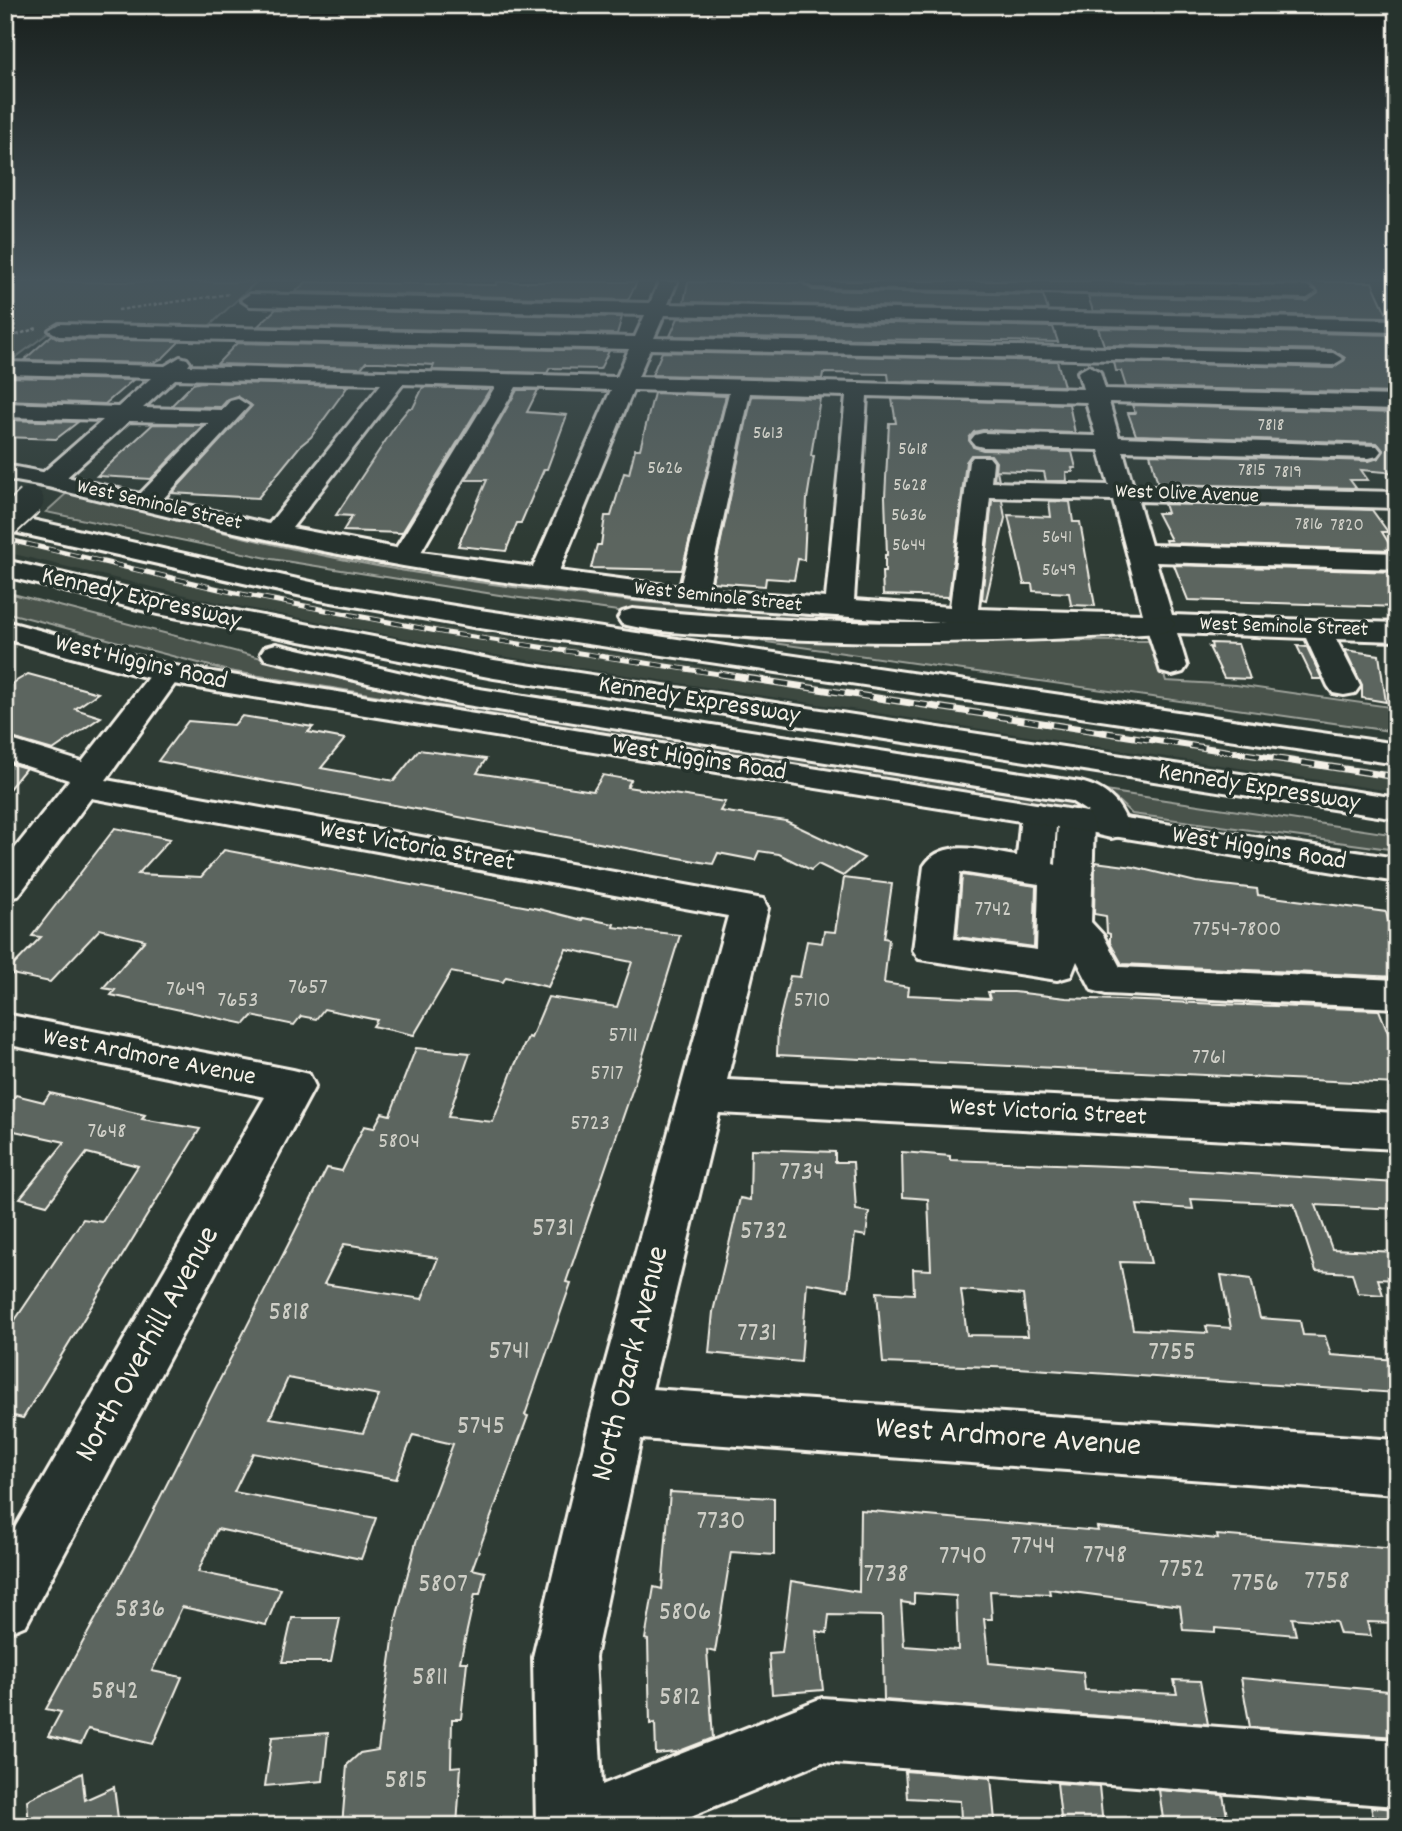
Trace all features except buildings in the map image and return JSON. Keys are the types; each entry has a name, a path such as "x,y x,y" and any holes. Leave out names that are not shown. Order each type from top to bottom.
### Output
{"main road":[{"path":"5,523 175,367"},
{"path":"542,579 631,367"},
{"path":"1087,367 1172,666"},
{"path":"1336,367 1394,508"},
{"path":"5,368 1397,403"},
{"path":"146,502 269,374"},
{"path":"275,533 398,377"},
{"path":"404,558 510,380"},
{"path":"692,597 741,387"},
{"path":"839,610 857,390"},
{"path":"963,617 987,393"},
{"path":"6,410 227,417"},
{"path":"983,440 1369,451"},
{"name":"West Seminole Street","path":"5,472 275,533 404,558 542,579 692,597 839,610 963,617 1397,632"},
{"name":"West Olive Avenue","path":"978,489 1123,493 1394,508"},
{"name":"Kennedy Expressway","path":"5,523 320,592 569,633 1397,754"},
{"path":"1140,553 1397,561"},
{"name":"Kennedy Expressway","path":"5,568 158,605 508,671 1397,809"},
{"path":"320,592 424,592 666,622 787,629 1015,632 1160,624"},
{"path":"158,605 212,637 408,685 1080,792 1105,807 1075,821 1034,870"},
{"path":"1317,629 1344,686"},
{"name":"West Higgins Road","path":"5,630 167,674 1075,821 1397,870"},
{"path":"5,887 167,674"},
{"name":"West Victoria Street","path":"5,748 88,781 749,908"},
{"path":"1075,821 1072,924 1089,944 1106,981 1397,994"},
{"name":"North Ozark Avenue","path":"570,1826 564,1657 619,1412 749,908"},
{"name":"West Ardmore Avenue","path":"5,1029 293,1086"},
{"name":"North Overhill Avenue","path":"5,1604 293,1086"},
{"name":"West Victoria Street","path":"700,1095 1397,1131"},
{"name":"West Ardmore Avenue","path":"619,1412 1397,1467"},
{"path":"584,1826 822,1730 1397,1773"}],"shaded area":[{"path":"69,491 286,547 490,584 707,608 996,626 641,614 512,597 272,559 46,512"},
{"path":"5,536 230,588 403,621 1397,772 1397,792 482,653 202,599 5,552"},
{"path":"5,592 370,686 1063,798 1081,804 1084,809 1068,809 229,671 5,612"},
{"path":"689,631 846,640 1153,641 1166,681 1236,685 1397,708 1397,732"},
{"path":"1092,789 1397,835 1397,850 1132,814 1115,798"}],"railway":[{"path":"5,539 236,593 447,633 732,676"},
{"path":"720,674 1397,777"}]}
